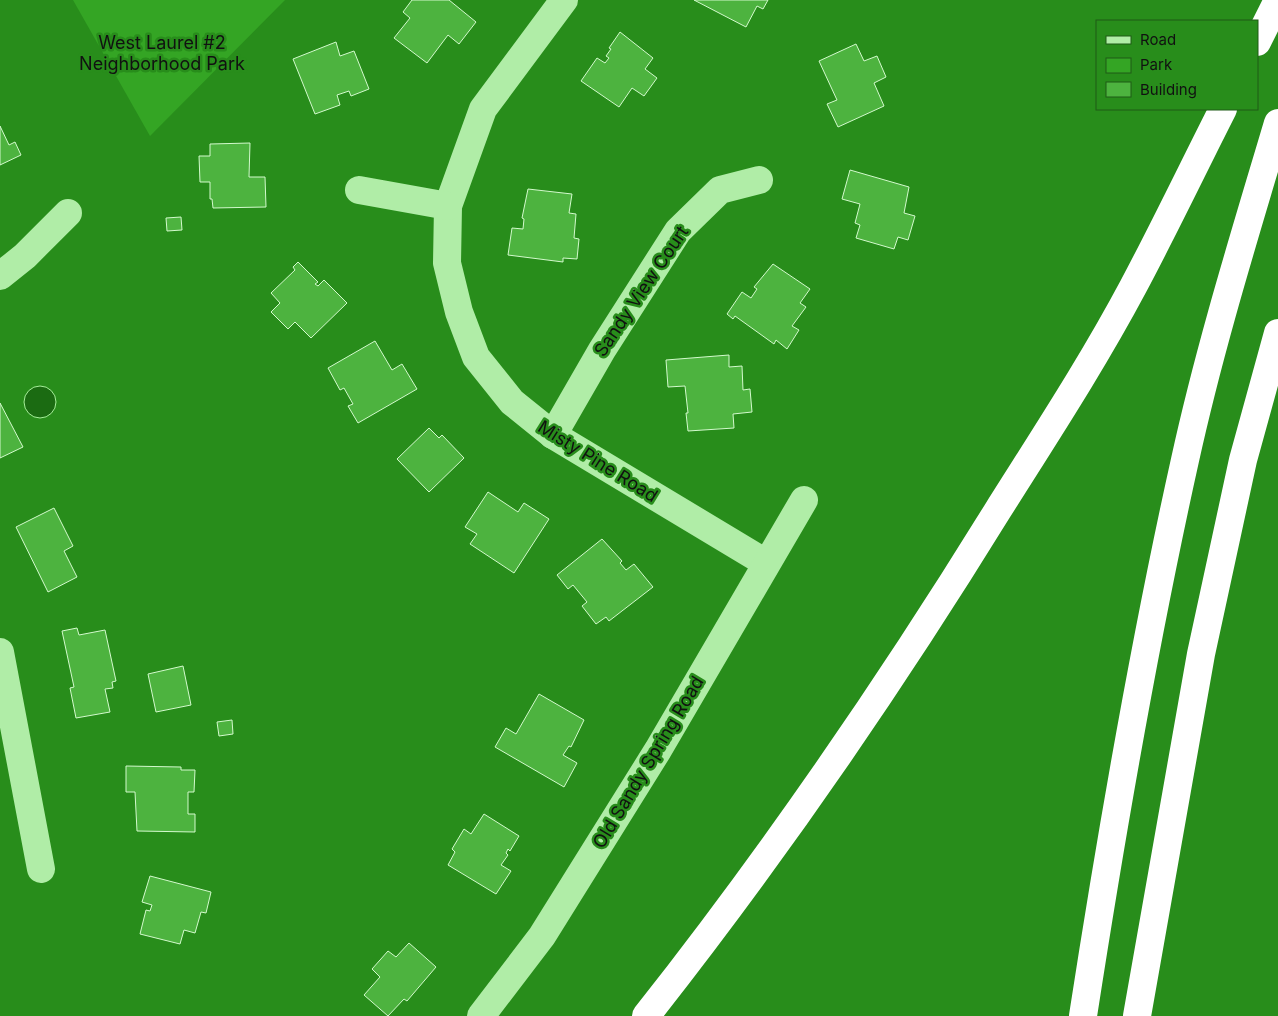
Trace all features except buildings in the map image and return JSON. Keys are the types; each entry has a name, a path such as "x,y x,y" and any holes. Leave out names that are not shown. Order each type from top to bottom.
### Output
{"highway":[{"path":"1258,40 1278,0"},
{"path":"646,1016 719,922 927,624 1069,397 1132,289 1222,110"},
{"path":"1084,1016 1132,712 1185,458 1228,292 1278,123"},
{"path":"1136,1016 1201,654 1244,460 1278,333"}],"street":[{"name":"Misty Pine Road","path":"564,0 483,109 448,206 447,263 459,312 476,358 512,402 553,435 766,563"},
{"name":"Sandy View Court","path":"553,435 602,350 678,231 720,190 759,180"},
{"path":"359,190 448,206"},
{"path":"0,276 30,252 68,213"},
{"name":"Old Sandy Spring Road","path":"481,1016 542,936 658,750 804,500"},
{"path":"0,652 41,870"}],"green space":[{"name":"West Laurel #2 Neighborhood Park","path":"73,0 285,0 150,136"}],"shaded area":[{"path":"40,386 52,390 56,402 52,414 40,418 28,414 24,402 28,390"}]}
